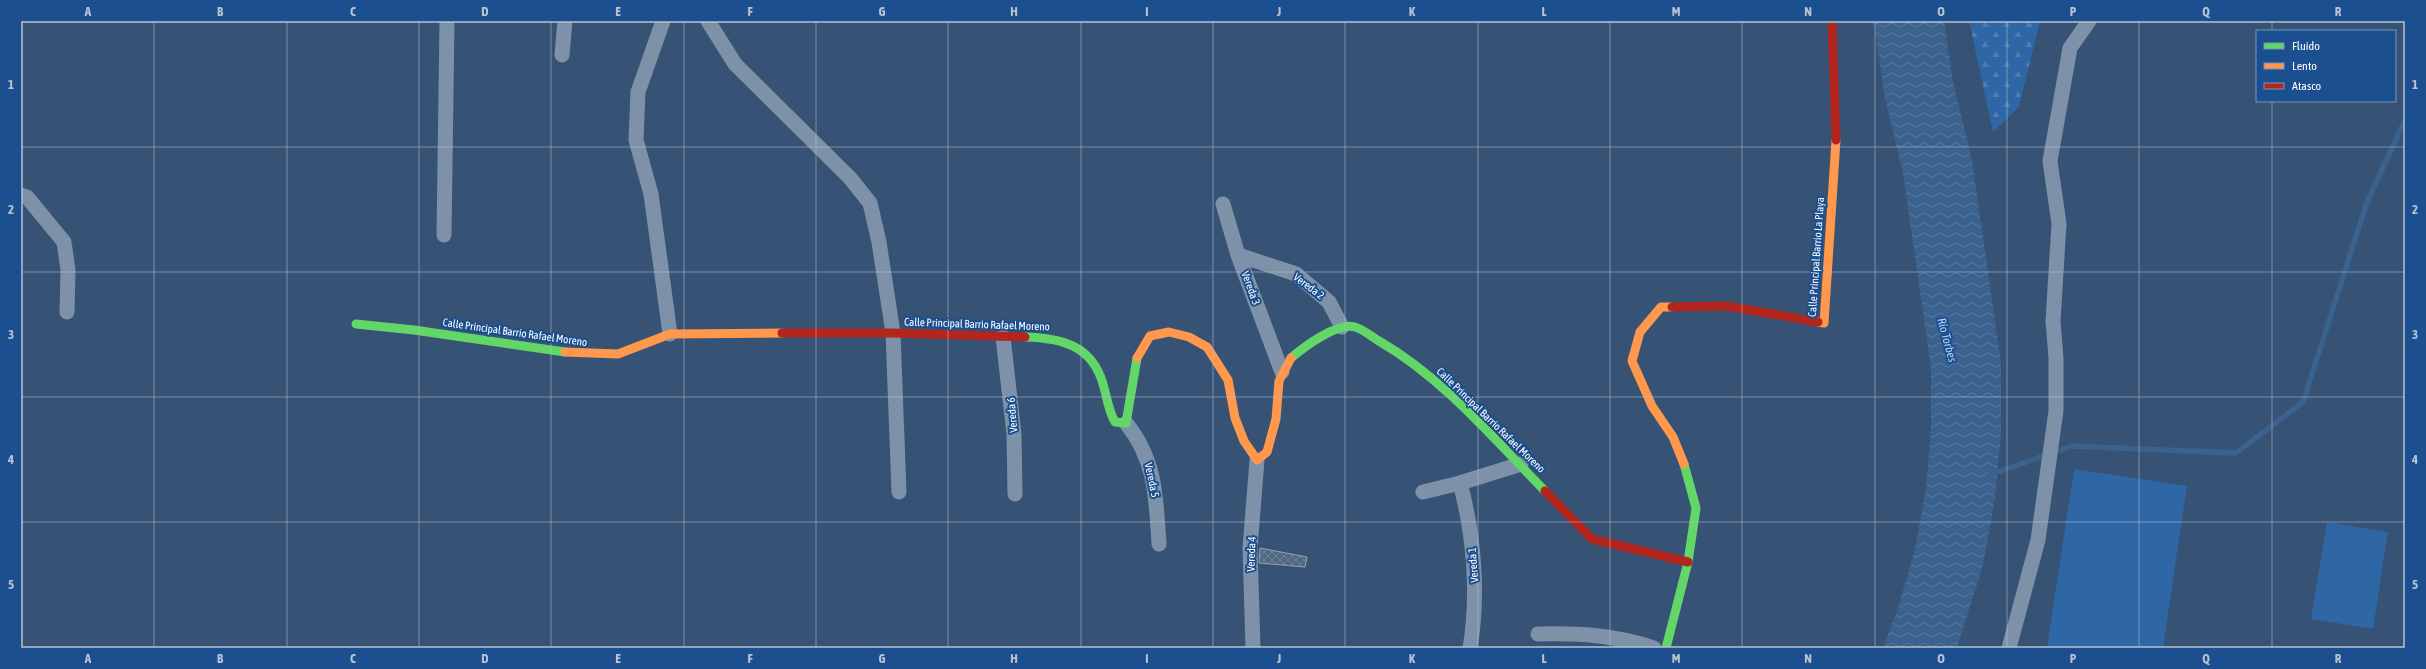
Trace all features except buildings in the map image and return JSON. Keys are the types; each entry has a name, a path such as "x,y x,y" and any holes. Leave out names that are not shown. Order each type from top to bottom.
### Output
{"street":[{"path":"444,235 447,21"},
{"path":"562,55 565,21"},
{"path":"663,21 638,92 636,140 651,194 670,334"},
{"path":"708,21 735,64 850,178 870,203 879,242 893,333 899,492"},
{"name":"Calle Principal Barrio La Playa","path":"1666,648 1688,562 1696,508 1687,472 1673,437 1652,406 1632,361 1640,332 1661,307 1726,306 1824,323 1830,214 1837,156 1832,21"},
{"path":"2008,648 2038,540 2056,412 2056,358 2053,321 2059,224 2050,161 2070,48 2089,21"},
{"path":"21,195 27,197 64,242 68,270 67,312"},
{"name":"Vereda 3","path":"1223,204 1238,255 1282,372"},
{"name":"Vereda 2","path":"1238,255 1296,274 1329,302 1342,327"},
{"name":"Calle Principal Barrio Rafael Moreno","path":"356,324 414,330 576,354 618,354 670,334 893,333 1041,337 1062,340 1081,348 1094,363 1103,382 1109,413 1115,422 1126,423"},
{"path":"1126,423 1130,409 1138,354 1150,336 1169,332 1189,338 1208,347 1228,380 1235,418 1244,441 1257,460 1268,452 1276,419 1282,372 1291,358 1312,342 1342,327"},
{"name":"Calle Principal Barrio Rafael Moreno","path":"1342,327 1355,327 1391,348 1428,375 1521,464 1592,539 1688,562"},
{"name":"Vereda 6","path":"1003,337 1014,434 1015,494"},
{"name":"Vereda 5","path":"1126,423 1139,439 1155,486 1159,544"},
{"name":"Vereda 4","path":"1253,648 1250,548 1257,460"},
{"path":"1423,492 1460,483 1521,464"},
{"name":"Vereda 1","path":"1460,483 1467,507 1475,589 1470,648"},
{"path":"1538,634 1580,633 1602,635 1654,648"}],"green space":[{"path":"1969,21 2040,21 2019,107 1993,132"},
{"path":"2074,469 2187,486 2163,648 2047,648"},
{"path":"2327,522 2388,532 2373,629 2311,619"}],"water":[{"name":"Río Torbes","path":"1874,21 1944,21 1953,81 1972,160 2001,363 2001,432 1995,499 1983,565 1957,648 1883,648 1898,608 1915,549 1926,489 1931,428 1931,368 1903,173 1884,94"}],"waterway":[{"path":"1992,474 2072,446 2236,453 2303,402 2367,202 2405,120"}],"traffic: fast":[{"path":"356,324 414,330 565,352"},
{"path":"1291,358 1321,336 1339,328 1348,326 1361,329 1402,356 1446,391 1545,491"},
{"path":"1025,337 1051,339 1063,342 1083,352 1091,360 1098,371 1115,422 1126,423 1137,358"},
{"path":"1666,648 1688,562 1696,508 1684,464"}],"traffic: slow":[{"path":"1818,322 1824,323 1836,140"},
{"path":"1672,307 1661,307 1640,332 1632,361 1652,406 1673,437 1684,464"},
{"path":"1137,358 1150,336 1169,332 1189,337 1207,347 1228,380 1235,418 1244,441 1257,460 1267,452 1276,419 1279,381 1291,358"},
{"path":"565,352 618,354 670,334 782,333"}],"traffic: jam":[{"path":"1832,21 1836,140"},
{"path":"1672,307 1726,306 1818,322"},
{"path":"782,333 893,333 1025,337"},
{"path":"1545,491 1592,539 1688,562"}]}
